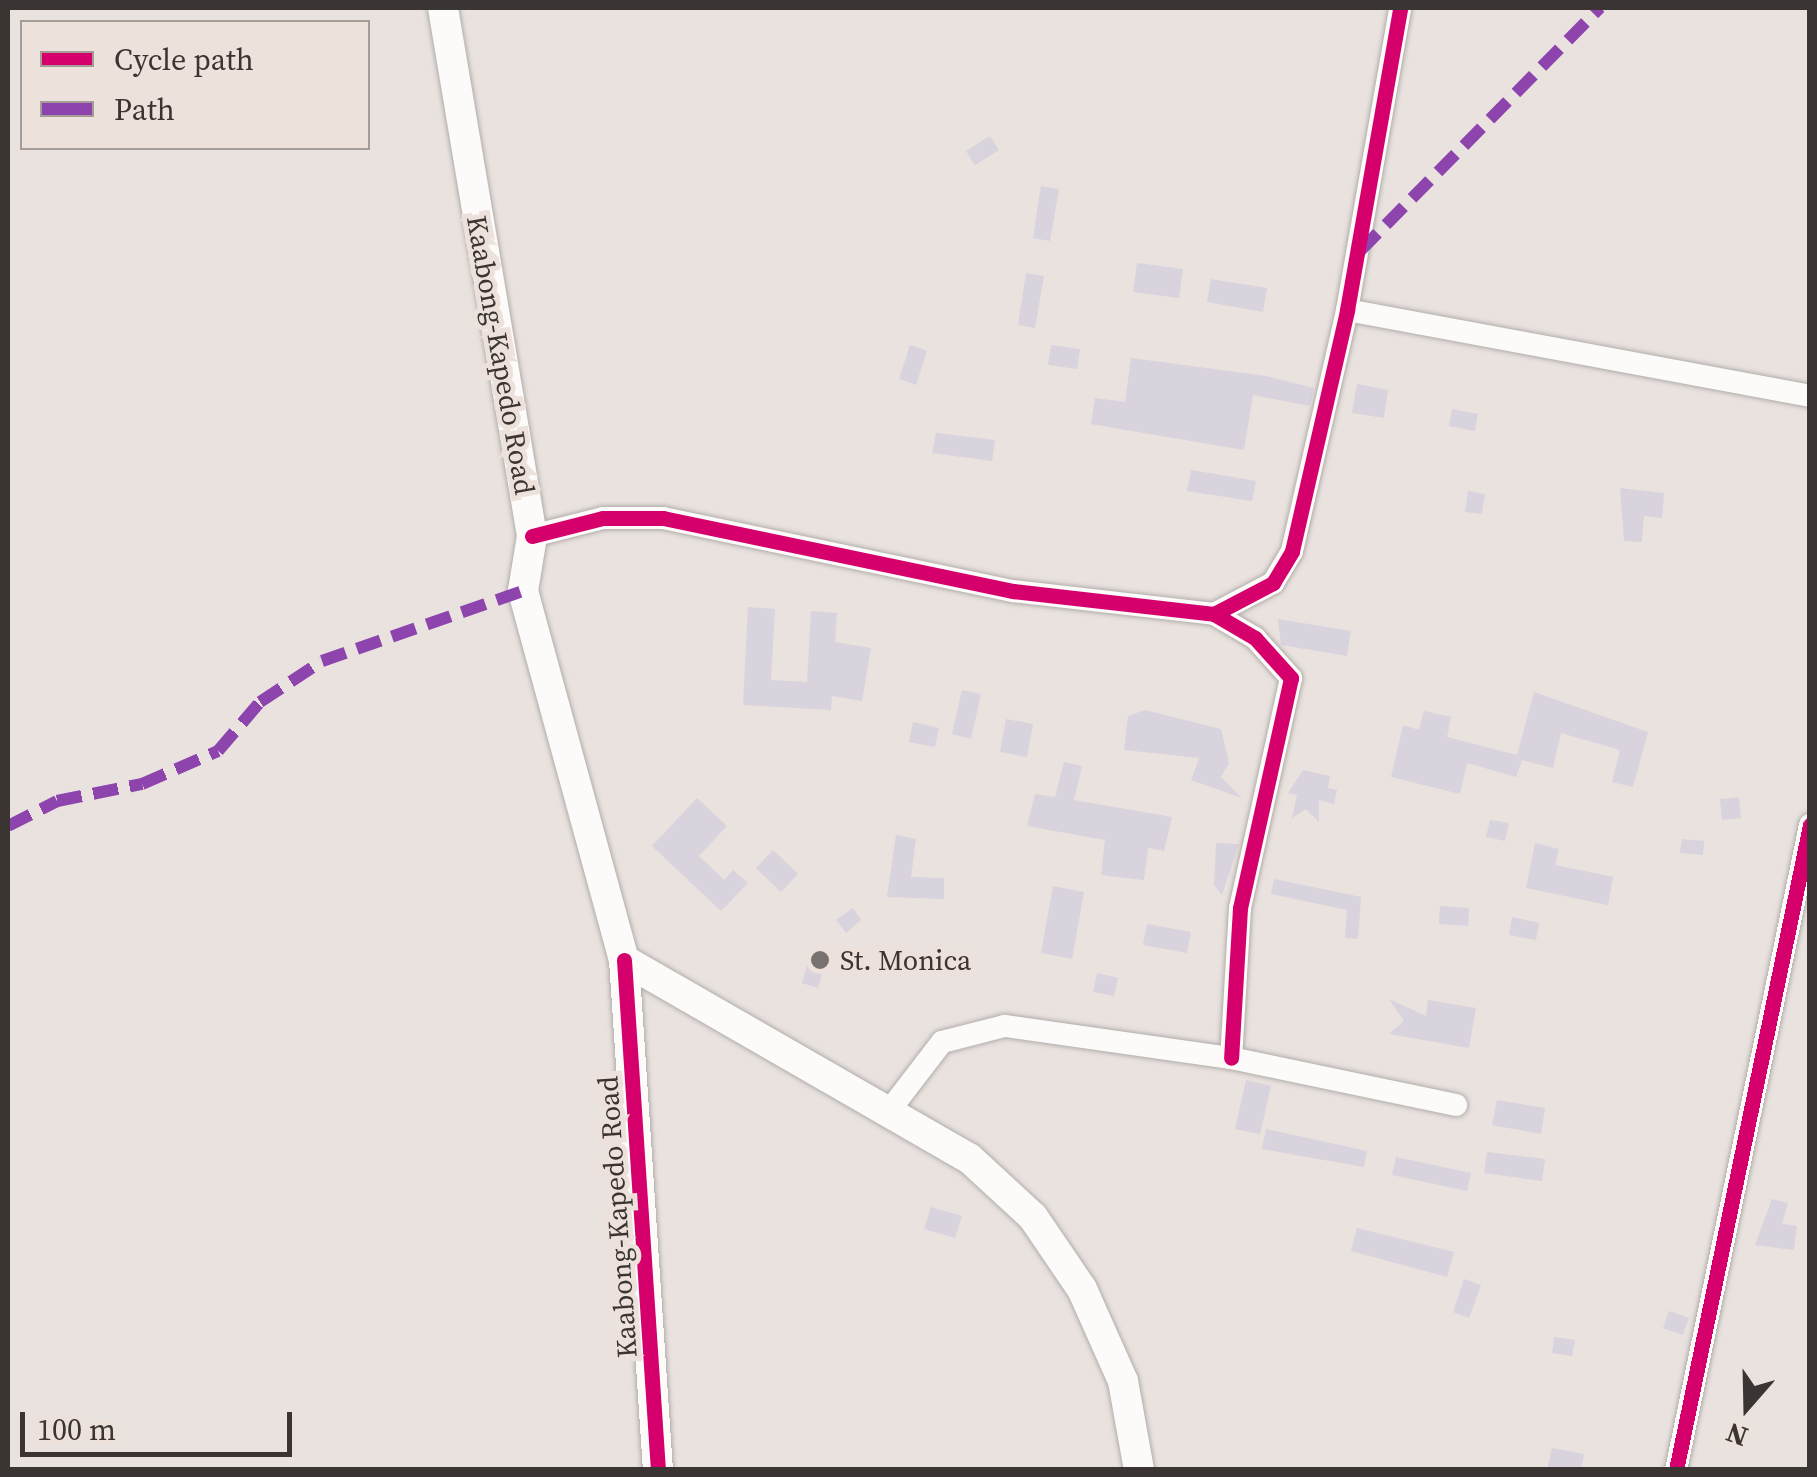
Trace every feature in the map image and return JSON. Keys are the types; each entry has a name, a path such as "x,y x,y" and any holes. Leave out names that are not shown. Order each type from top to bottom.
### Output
{"main road":[{"name":"Kaabong-Kapedo Road","path":"443,8 532,536 523,591 624,960 652,1467"},
{"path":"624,960 969,1158 1032,1217 1082,1290 1123,1381 1139,1470"}],"street":[{"path":"1214,614 1273,584 1292,550 1348,310 1400,8"},
{"path":"1348,310 1810,396"},
{"path":"532,536 603,518 662,518 1013,591 1214,614 1284,660 1291,678 1240,908 1230,1058"},
{"path":"1676,1470 1810,825"},
{"path":"889,1112 942,1042 986,1026 1230,1058 1456,1104"}],"building":[{"path":"990,136 999,150 975,165 966,151"},
{"path":"1041,186 1059,189 1050,241 1033,238"},
{"path":"1137,263 1183,269 1179,298 1133,292"},
{"path":"1026,273 1044,276 1035,328 1018,325"},
{"path":"1211,279 1267,288 1263,312 1207,302"},
{"path":"910,345 927,351 916,385 899,379"},
{"path":"1051,345 1080,349 1077,369 1048,365"},
{"path":"1131,358 1266,376 1314,388 1310,406 1253,395 1244,450 1091,424 1095,398 1125,402"},
{"path":"1357,384 1388,390 1384,418 1352,413"},
{"path":"1452,409 1478,414 1475,431 1449,426"},
{"path":"936,433 995,440 992,461 932,453"},
{"path":"1191,470 1256,481 1252,501 1187,491"},
{"path":"1620,488 1664,493 1662,518 1644,516 1642,542 1624,541"},
{"path":"1468,491 1485,494 1482,514 1465,512"},
{"path":"748,607 775,609 771,680 807,682 811,611 837,613 835,642 871,648 862,701 832,696 831,710 743,705"},
{"path":"1278,619 1351,631 1347,656 1281,645"},
{"path":"962,690 981,694 971,739 952,734"},
{"path":"1534,692 1648,732 1633,787 1612,782 1620,750 1561,733 1553,768 1522,760 1516,777 1467,763 1460,794 1391,777 1403,725 1419,730 1424,711 1451,717 1447,737 1517,755"},
{"path":"1145,710 1221,729 1229,763 1221,777 1242,798 1191,780 1199,758 1124,750 1128,716"},
{"path":"1006,719 1033,724 1027,757 1000,752"},
{"path":"913,722 939,728 935,747 909,742"},
{"path":"1064,762 1082,766 1074,800 1172,817 1164,851 1148,848 1144,880 1101,875 1105,840 1027,826 1035,794 1055,797"},
{"path":"1303,770 1330,776 1328,788 1337,790 1334,804 1319,800 1319,822 1306,809 1292,818 1297,795 1288,793"},
{"path":"1739,797 1741,818 1722,820 1720,799"},
{"path":"697,798 727,826 699,856 724,880 733,870 748,883 721,911 652,846"},
{"path":"1490,820 1509,823 1505,841 1486,837"},
{"path":"896,835 916,839 911,877 944,878 944,899 887,897"},
{"path":"1682,839 1704,841 1703,855 1680,853"},
{"path":"1216,843 1239,844 1222,895 1214,885"},
{"path":"1535,843 1559,849 1555,865 1613,877 1608,905 1526,888"},
{"path":"773,850 798,874 781,892 756,868"},
{"path":"1274,879 1361,897 1358,939 1345,938 1347,910 1271,894"},
{"path":"1053,886 1084,892 1072,959 1041,953"},
{"path":"1440,906 1469,908 1468,926 1439,924"},
{"path":"853,908 861,920 846,933 836,920"},
{"path":"1512,917 1539,923 1536,940 1509,935"},
{"path":"1147,924 1191,932 1187,953 1143,945"},
{"path":"810,956 826,960 818,988 802,983"},
{"path":"1097,973 1118,978 1114,996 1093,992"},
{"path":"1389,999 1426,1016 1428,1000 1476,1008 1469,1048 1389,1034 1404,1021"},
{"path":"1246,1080 1271,1086 1260,1134 1235,1129"},
{"path":"1497,1100 1545,1108 1541,1134 1492,1125"},
{"path":"1266,1129 1367,1151 1364,1167 1262,1149"},
{"path":"1487,1152 1545,1159 1542,1181 1484,1173"},
{"path":"1396,1157 1471,1173 1467,1191 1392,1175"},
{"path":"1772,1199 1788,1203 1782,1224 1797,1226 1794,1250 1755,1245"},
{"path":"931,1207 962,1216 955,1238 924,1229"},
{"path":"1357,1228 1454,1252 1447,1277 1351,1251"},
{"path":"1464,1279 1481,1285 1469,1318 1453,1312"},
{"path":"1669,1311 1689,1318 1683,1335 1663,1328"},
{"path":"1554,1337 1575,1340 1572,1356 1552,1353"},
{"path":"1552,1448 1584,1454 1581,1470 1547,1470"}],"marked path":[{"path":"1360,251 1600,8"},
{"path":"8,826 57,801 142,784 218,751 260,702 322,661 523,591"}],"cycle path":[{"path":"1214,614 1273,583 1292,551 1347,310 1400,8"},
{"path":"532,536 603,518 663,518 1013,591 1214,614 1255,638 1291,678 1240,908 1231,1058"},
{"path":"1676,1470 1810,825"},
{"path":"624,960 658,1470"}],"place":[{"name":"St. Monica","path":"820,960"}]}
